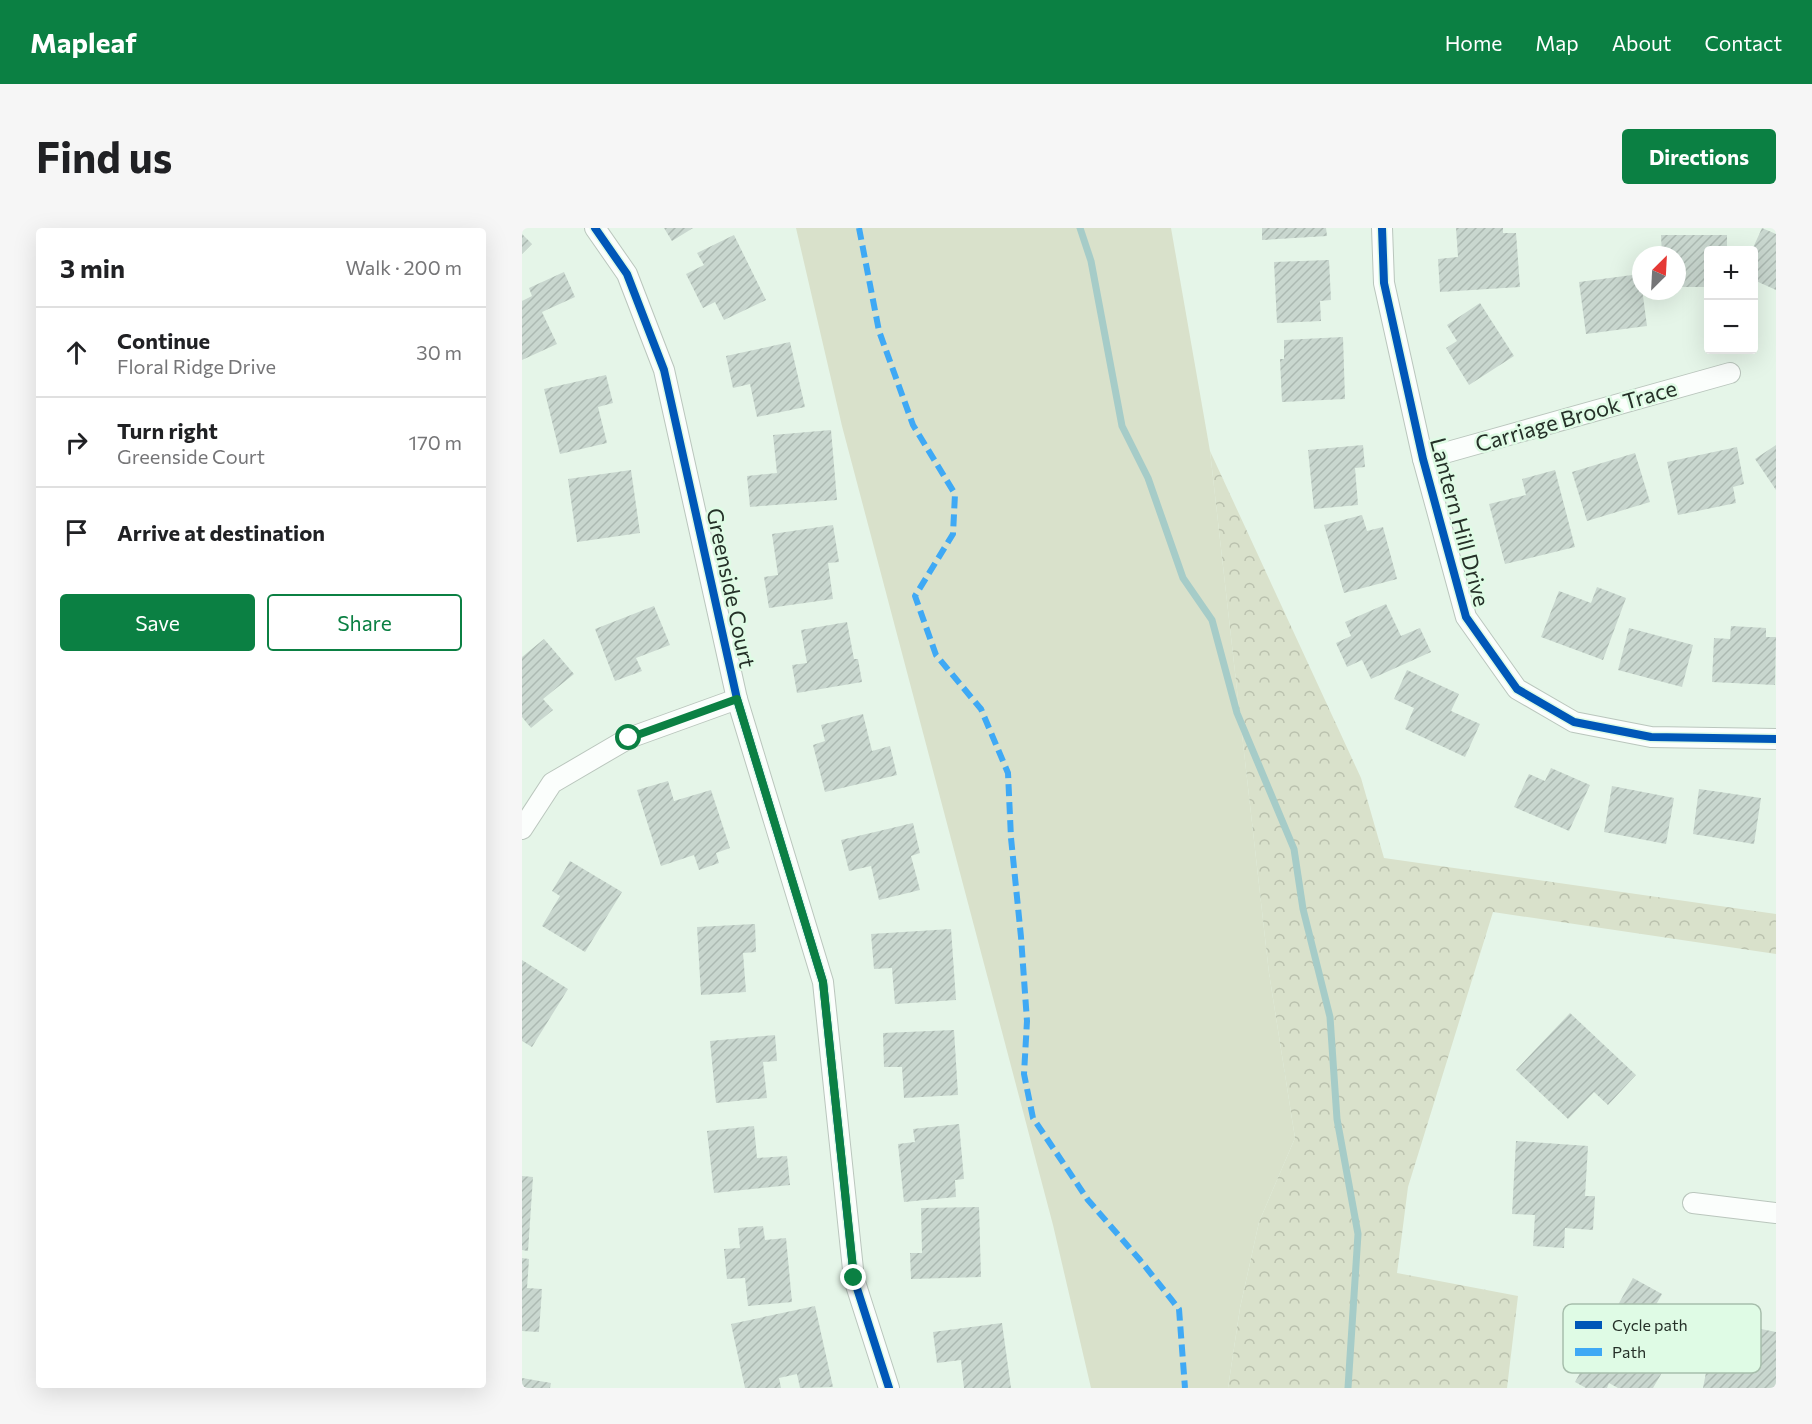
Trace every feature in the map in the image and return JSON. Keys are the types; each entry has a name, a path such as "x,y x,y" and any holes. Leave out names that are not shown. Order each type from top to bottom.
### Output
{"street":[{"name":"Greenside Court","path":"595,228 627,274 664,370 737,699 823,982 854,1278 889,1388"},
{"name":"Lantern Hill Drive","path":"1382,228 1384,283 1423,459 1466,617 1517,689 1574,722 1640,735 1776,740"},
{"name":"Carriage Brook Trace","path":"1423,459 1730,373"},
{"path":"522,829 552,783 629,738 737,699"},
{"path":"1693,1203 1776,1213"}],"green space":[{"path":"796,228 1171,228 1210,451 1269,973 1295,1138 1259,1222 1240,1308 1228,1388 1091,1388 1053,1225 842,426"},
{"path":"1210,451 1361,778 1384,858 1776,914 1776,954 1493,912 1408,1187 1397,1273 1518,1296 1507,1388 1228,1388 1240,1308 1259,1222 1295,1138 1269,973"}],"building":[{"path":"664,228 693,228 672,241"},
{"path":"1262,228 1326,228 1327,236 1262,240"},
{"path":"1456,228 1503,228 1503,233 1516,233 1520,287 1440,292 1438,259 1458,257"},
{"path":"1762,228 1776,234 1776,290 1758,282 1758,246 1754,246"},
{"path":"522,234 532,244 522,254"},
{"path":"734,235 766,300 724,320 715,302 703,308 686,274 704,265 697,253"},
{"path":"1661,235 1727,235 1727,246 1704,246 1704,287 1686,287 1686,246 1662,246"},
{"path":"1329,260 1331,300 1320,301 1321,321 1277,323 1274,262"},
{"path":"564,272 575,297 542,312 557,344 522,360 522,301 532,296 529,288"},
{"path":"1632,275 1632,300 1644,300 1647,326 1586,334 1579,282"},
{"path":"1480,303 1514,356 1469,385 1446,348 1457,341 1447,325"},
{"path":"1343,337 1345,399 1282,402 1280,359 1284,359 1284,340"},
{"path":"790,342 805,407 757,417 750,384 733,388 726,356"},
{"path":"606,375 613,403 598,407 607,443 560,454 544,389"},
{"path":"831,430 837,500 750,507 747,476 777,473 773,435"},
{"path":"1363,445 1365,467 1355,468 1358,505 1314,509 1308,450"},
{"path":"1776,445 1776,490 1755,459"},
{"path":"1737,447 1744,484 1733,487 1736,503 1678,515 1667,462"},
{"path":"1635,453 1650,502 1587,521 1572,472"},
{"path":"631,470 640,533 577,542 568,479"},
{"path":"1555,470 1575,547 1505,564 1489,504 1526,495 1522,479"},
{"path":"1362,515 1367,531 1383,527 1397,579 1344,593 1324,525"},
{"path":"833,525 839,562 828,563 833,599 769,608 764,577 778,575 772,534"},
{"path":"1597,587 1626,598 1603,660 1541,637 1559,591 1591,603"},
{"path":"1386,604 1401,636 1420,628 1431,652 1371,679 1362,660 1347,667 1336,643 1351,636 1345,622"},
{"path":"654,606 670,645 636,658 642,671 615,681 595,629"},
{"path":"847,622 854,659 858,659 862,682 797,693 792,665 807,663 801,630"},
{"path":"1731,626 1766,628 1766,637 1776,637 1775,685 1712,682 1714,638 1730,639"},
{"path":"1629,628 1693,645 1682,687 1618,670"},
{"path":"544,639 574,674 543,699 553,710 531,728 522,717 522,657"},
{"path":"1407,670 1459,694 1451,711 1480,724 1465,757 1405,729 1414,708 1394,699"},
{"path":"863,714 872,751 890,746 897,775 825,792 813,745 825,741 821,725"},
{"path":"1551,768 1590,785 1569,831 1514,807 1529,774 1545,781"},
{"path":"668,781 674,801 711,790 730,848 716,853 719,863 699,870 694,855 661,866 637,790"},
{"path":"1612,786 1674,798 1666,844 1604,832"},
{"path":"1699,789 1761,798 1754,844 1693,834"},
{"path":"913,823 920,853 911,856 920,890 879,900 871,866 849,871 841,840"},
{"path":"570,861 622,892 585,952 542,926 560,896 552,891"},
{"path":"755,924 756,952 743,953 746,992 701,995 697,927"},
{"path":"951,929 956,1000 895,1004 892,968 874,969 871,934"},
{"path":"522,960 568,989 532,1047 522,1041"},
{"path":"1570,1013 1636,1075 1608,1105 1594,1092 1568,1119 1516,1070"},
{"path":"954,1030 958,1095 904,1098 902,1067 884,1067 883,1033"},
{"path":"775,1035 777,1061 763,1062 767,1098 716,1103 710,1041"},
{"path":"959,1124 964,1179 955,1180 956,1197 904,1202 898,1144 915,1142 913,1129"},
{"path":"754,1126 757,1158 787,1156 790,1185 714,1193 707,1131"},
{"path":"1516,1141 1588,1146 1585,1196 1595,1196 1593,1230 1565,1228 1564,1248 1533,1246 1535,1215 1512,1214"},
{"path":"522,1176 533,1177 528,1251 522,1250"},
{"path":"979,1207 981,1277 911,1279 910,1253 922,1253 921,1208"},
{"path":"763,1226 765,1240 786,1238 792,1302 748,1306 745,1278 727,1279 724,1249 740,1248 738,1228"},
{"path":"522,1258 529,1259 527,1288 542,1289 539,1332 522,1331"},
{"path":"1633,1278 1662,1294 1656,1304 1618,1304"},
{"path":"815,1306 833,1387 800,1388 797,1374 779,1378 781,1388 745,1388 731,1324"},
{"path":"1002,1323 1011,1388 964,1388 961,1360 937,1363 933,1332"},
{"path":"1761,1329 1776,1332 1776,1388 1703,1388 1706,1373 1761,1373"},
{"path":"1580,1373 1662,1373 1653,1388 1618,1388 1609,1383 1607,1388 1586,1388 1575,1382"},
{"path":"522,1378 551,1383 550,1388 522,1388"}],"waterway":[{"path":"1080,228 1091,261 1122,426 1148,478 1183,578 1212,620 1237,713 1294,849 1303,909 1330,1017 1337,1119 1358,1234 1348,1388"}],"marked path":[{"path":"859,228 879,331 913,425 955,494 953,534 915,596 936,655 981,709 1008,773 1011,838 1027,1021 1024,1074 1033,1118 1088,1200 1179,1309 1185,1388"}],"cycle path":[{"path":"595,228 627,274 664,370 737,699 823,982 854,1279 889,1388"},
{"path":"1382,228 1384,283 1423,459 1466,617 1517,689 1574,722 1651,737 1776,739"}],"route":[{"path":"629,738 737,699 823,982 854,1278"}]}
